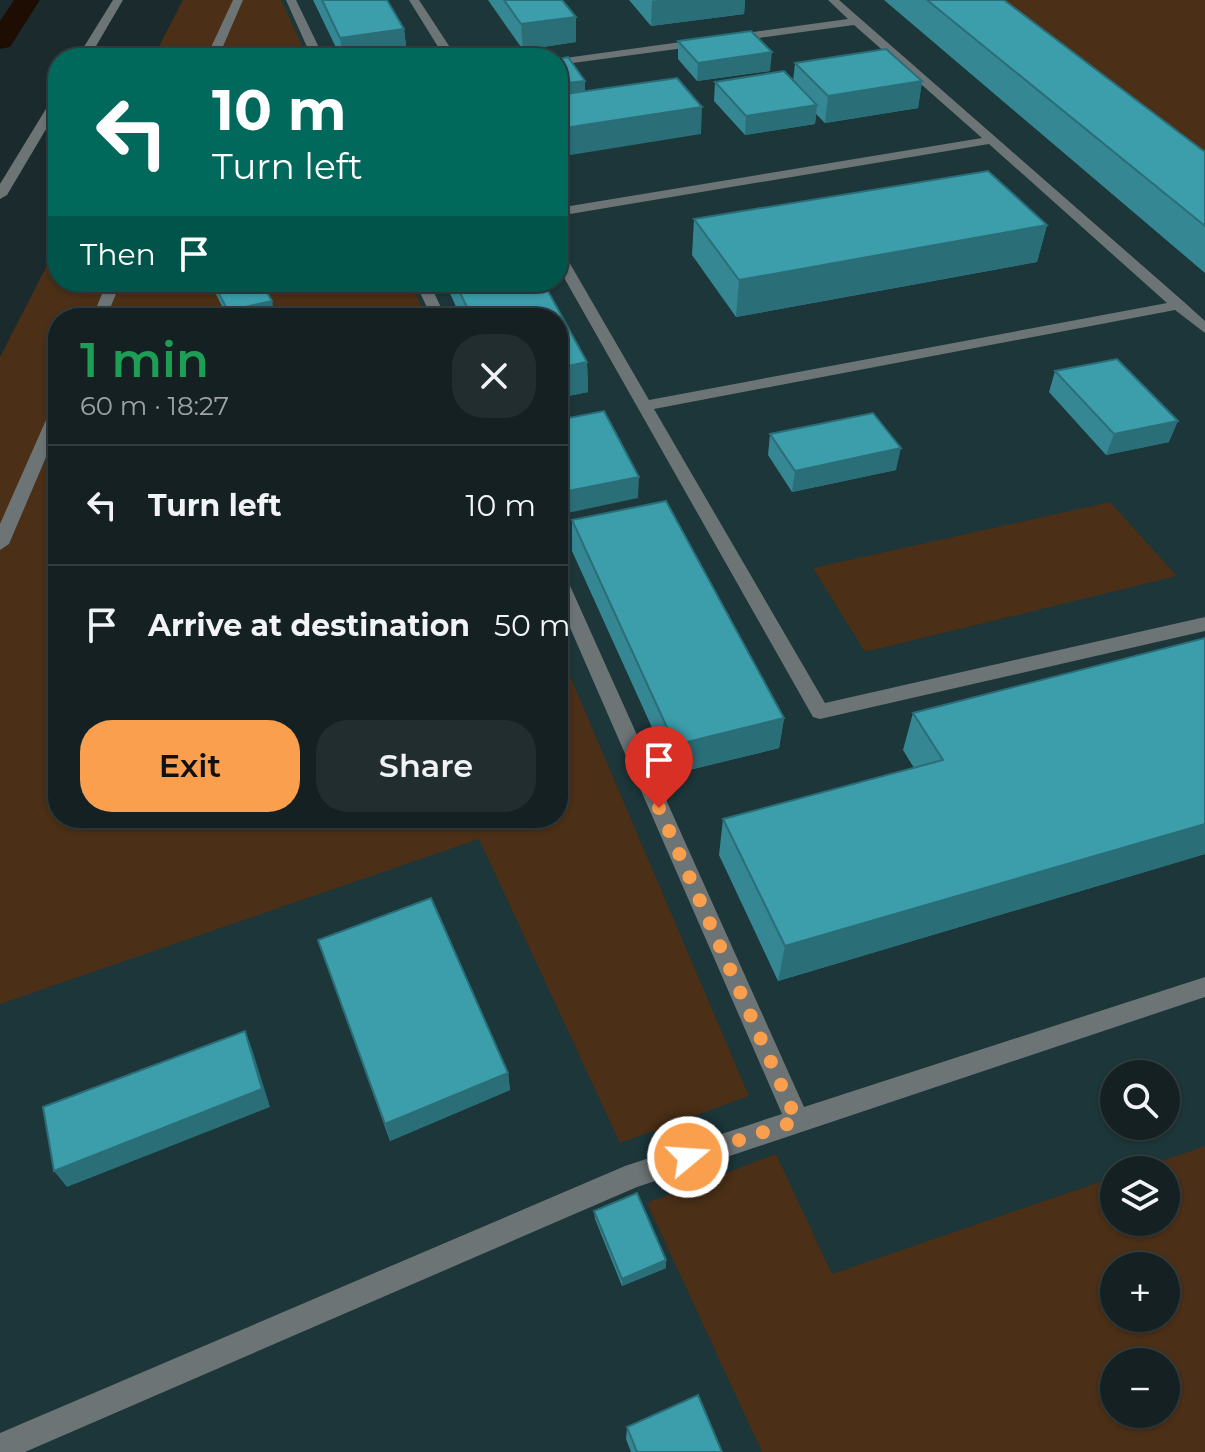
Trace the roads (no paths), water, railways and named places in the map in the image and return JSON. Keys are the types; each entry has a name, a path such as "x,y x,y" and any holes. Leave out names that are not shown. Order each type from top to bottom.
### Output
{"street":[{"path":"89,48 118,0"},
{"path":"216,48 238,0"},
{"path":"291,0 313,48"},
{"path":"414,0 445,48"},
{"path":"833,0 1205,329"},
{"path":"568,61 857,21"},
{"path":"0,195 48,116"},
{"path":"568,210 992,140"},
{"path":"568,272 820,712 1205,624"},
{"path":"645,406 1179,305"},
{"path":"0,544 48,434"},
{"path":"568,602 797,1121"},
{"path":"2,1447 634,1175 1205,987"}],"waterway":[{"path":"0,41 27,0"}]}
